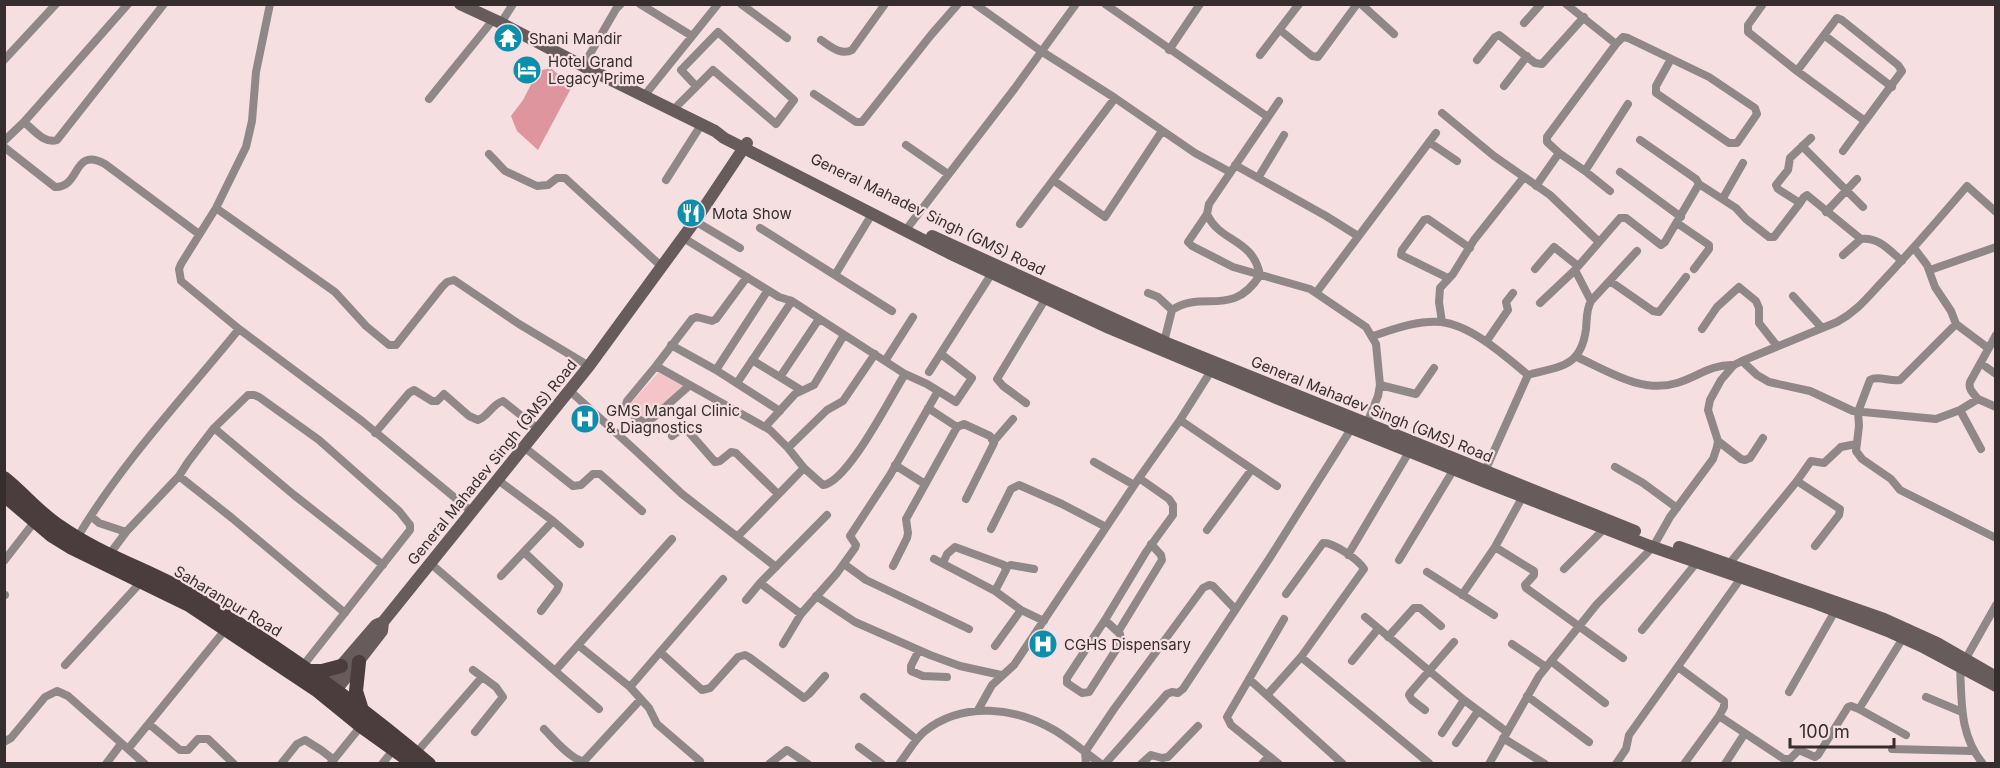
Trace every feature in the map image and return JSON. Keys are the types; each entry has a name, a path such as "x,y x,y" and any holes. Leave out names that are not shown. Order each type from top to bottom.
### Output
{"main road":[{"name":"Saharanpur Road","path":"4,478 58,526 191,600 305,669 361,726 394,748 429,764"},
{"name":"Saharanpur Road","path":"7,502 72,548 141,582 191,600 225,630 327,692 362,710 415,758"},
{"path":"359,662 356,691 362,710"},
{"path":"305,669 322,671 341,666"}],"street":[{"path":"4,141 24,122 128,4"},
{"path":"24,122 45,140 57,140 164,4"},
{"path":"270,4 256,72 249,137 216,208 181,264 179,269 181,281 375,433 471,512"},
{"name":"General Mahadev Singh (GMS) Road","path":"460,4 672,111 715,131 726,133 746,146 907,228 1164,342 1485,471 1656,543 1729,564 1884,619 1936,643 1963,663 1995,677"},
{"path":"429,99 513,4"},
{"path":"583,66 621,4"},
{"path":"640,4 692,36"},
{"path":"644,96 718,4"},
{"path":"741,4 787,38"},
{"path":"821,40 842,52 852,50 885,4"},
{"path":"814,94 856,122 862,122 958,4"},
{"path":"975,4 1041,51 1195,153 1258,178 1358,236"},
{"path":"907,228 1076,4"},
{"path":"1105,4 1168,50 1268,117"},
{"path":"1168,50 1200,4"},
{"path":"1260,55 1299,4"},
{"path":"1280,30 1312,56 1318,57 1357,4"},
{"path":"1361,4 1394,34"},
{"path":"1524,23 1541,4"},
{"path":"1566,4 1616,44"},
{"path":"1763,4 1748,25 1748,32 1865,121"},
{"path":"4,60 53,5"},
{"path":"1477,60 1499,35 1535,63 1542,64 1584,17"},
{"path":"1797,71 1837,18 1901,68 1900,75 1892,87 1843,151"},
{"path":"672,111 712,70 776,124 794,100 718,32 681,70 696,86"},
{"path":"1824,35 1892,87"},
{"path":"1610,191 1549,145 1547,137 1623,37 1628,38 1710,77 1757,109 1756,116 1735,145 1729,143 1656,93 1656,87 1671,59"},
{"path":"1504,86 1527,56"},
{"path":"1020,224 1115,98"},
{"path":"1279,101 1209,204 1207,214 1188,242 1233,267 1298,285 1316,293 1358,321 1373,336 1376,344 1380,385 1367,423"},
{"path":"1585,171 1628,104"},
{"path":"1442,113 1468,136 1550,195 1599,242"},
{"path":"666,180 701,125"},
{"path":"1053,180 1105,217 1162,131"},
{"path":"1316,293 1436,133"},
{"path":"1258,178 1284,135"},
{"path":"1800,203 1778,189 1776,185 1788,170 1790,158 1811,138"},
{"path":"1640,140 1692,174 1699,184 1723,198 1772,237 1776,236 1804,196 1808,195 1861,240"},
{"path":"1429,141 1457,161"},
{"path":"906,145 948,174"},
{"path":"746,146 872,214 907,228 992,273 1211,371 1351,429 1605,528 1656,543 1697,562 1903,638 1963,663 1995,686"},
{"name":"General Mahadev Singh (GMS) Road","path":"327,692 359,662 382,631 384,622 589,366 746,146"},
{"path":"1803,146 1863,207"},
{"path":"4,147 55,187 62,188 84,161 89,158 96,159 199,234"},
{"path":"1536,186 1559,153"},
{"path":"489,154 505,171 537,186 548,185 557,178 565,178 661,266"},
{"path":"1723,198 1743,163"},
{"path":"1620,172 1709,245 1709,249 1694,269"},
{"path":"1442,322 1440,288 1457,270 1470,248 1524,177"},
{"path":"1826,212 1857,179"},
{"path":"1540,303 1623,217 1661,245 1679,220 1699,184"},
{"path":"1577,357 1624,379 1653,387 1677,384 1718,366 1738,363 1849,315 1863,304 1967,186 1995,212"},
{"path":"216,208 262,238 334,292 366,326 389,345 396,345 442,287 450,280 454,280 519,324 589,366"},
{"path":"835,275 872,214"},
{"path":"1172,310 1189,304 1238,298 1251,288 1260,275 1257,263 1246,248 1216,229 1210,223 1207,214"},
{"path":"1448,278 1401,255 1402,250 1424,220 1428,219 1470,248"},
{"path":"694,221 740,248"},
{"path":"760,228 892,311"},
{"path":"682,237 779,297 792,301 905,374 927,384 956,402 972,378 941,354"},
{"path":"1843,255 1861,240 1869,239 1878,241 1902,261"},
{"path":"1535,269 1554,247 1576,268 1591,301"},
{"path":"1930,270 1995,247"},
{"path":"1914,248 1930,270 1935,287 1951,311 1956,324 1988,348"},
{"path":"1528,375 1561,366 1577,357 1584,339 1587,309 1591,301 1636,251"},
{"path":"929,372 992,273"},
{"path":"690,385 649,423 644,423 626,410 625,405 694,317 712,321 716,319 747,277"},
{"path":"1610,281 1653,311 1659,312 1686,277"},
{"path":"1702,329 1717,307 1739,287 1756,301 1760,324 1777,346"},
{"path":"716,370 768,290"},
{"path":"1148,293 1158,297 1172,310"},
{"path":"1486,342 1508,310 1506,303 1513,293"},
{"path":"1793,296 1822,328"},
{"path":"1026,403 997,379 1046,298"},
{"path":"737,383 792,301"},
{"path":"1164,342 1172,310"},
{"path":"885,361 913,317"},
{"path":"780,377 819,319"},
{"path":"1373,336 1409,325 1442,322 1460,327 1486,342 1528,375"},
{"path":"1956,324 1900,380 1876,378 1870,380 1858,412 1859,426 1856,444 1858,456 1891,479 1899,490 1995,538"},
{"path":"77,538 159,425 239,328"},
{"path":"765,428 795,394 814,385 844,335"},
{"path":"1995,335 1969,386 1978,399 1995,408"},
{"path":"671,345 716,370 780,411"},
{"path":"788,448 827,410 843,401 875,354"},
{"path":"752,360 801,390"},
{"path":"1738,363 1768,382 1810,392 1848,410 1858,412 1930,420 1960,411 1978,399"},
{"path":"1489,764 1527,696 1548,664 1597,604 1656,543 1677,508 1713,459 1718,441 1708,410 1710,400 1717,385 1738,363"},
{"path":"656,366 765,428 823,484 832,483 854,458 905,374"},
{"path":"1986,367 1995,374"},
{"path":"1380,385 1416,394 1434,368"},
{"path":"978,710 992,685 1014,665 1211,371"},
{"path":"1485,471 1528,375"},
{"path":"375,433 414,390 432,401 437,401 444,394 469,416 478,420 483,418 496,404 503,401 538,429"},
{"path":"569,390 682,495 776,567"},
{"path":"783,644 801,614 856,547 850,536 938,392"},
{"path":"109,555 126,532 179,476 214,429 245,398 251,394 259,398 319,440 399,512 410,525 410,530 345,613 305,669"},
{"path":"928,408 957,427"},
{"path":"1960,411 1981,449"},
{"path":"966,499 992,450 994,441 1013,419"},
{"path":"1180,420 1277,486"},
{"path":"893,566 907,538 906,519 957,427 964,424 990,436 994,441"},
{"path":"214,429 383,565"},
{"path":"672,436 681,429 687,430 715,462 720,461 731,452 736,453 778,494"},
{"path":"899,764 916,739 937,723 978,710 1015,714 1031,719 1055,731 1103,764 1167,694 1183,690 1351,429"},
{"path":"1718,441 1741,459 1746,460 1750,458 1763,438"},
{"path":"1729,564 1811,461 1824,463 1841,447 1856,444"},
{"path":"524,447 573,486 581,485 593,474 600,474 642,511"},
{"path":"1348,555 1409,452"},
{"path":"1094,462 1169,499 1174,509 1173,515 1151,544 1067,678 1067,683 1082,693 1089,692 1121,642 1122,637 1105,620"},
{"path":"895,465 925,484"},
{"path":"1615,467 1643,483 1677,508"},
{"path":"736,537 804,468"},
{"path":"1207,530 1252,469"},
{"path":"1399,560 1454,469"},
{"path":"179,476 345,613"},
{"path":"498,480 580,544"},
{"path":"1797,481 1840,509 1839,515 1815,546"},
{"path":"991,529 1011,489 1019,485 1106,527"},
{"path":"1462,595 1495,547 1523,496"},
{"path":"746,600 826,515"},
{"path":"91,516 99,523 126,532"},
{"path":"4,561 35,521"},
{"path":"501,576 553,521"},
{"path":"1564,569 1605,528"},
{"path":"555,671 672,539"},
{"path":"1267,695 1301,657 1362,572 1363,566 1329,543 1323,543 1286,594"},
{"path":"1118,632 1162,560 1161,555 1151,544"},
{"path":"1034,569 1011,565 1006,567 955,547 939,561 995,591 1021,610 1044,621"},
{"path":"1495,547 1534,571 1526,588 1623,658"},
{"path":"524,552 559,585 541,611"},
{"path":"1642,630 1697,562"},
{"path":"430,563 599,709"},
{"path":"844,564 866,580 969,629"},
{"path":"995,591 1006,567"},
{"path":"1427,572 1494,615"},
{"path":"1616,764 1626,749 1629,735 1741,578"},
{"path":"630,687 723,579"},
{"path":"65,665 141,582"},
{"path":"760,583 801,614"},
{"path":"1086,764 1085,752 1114,708 1203,588 1213,586 1235,609"},
{"path":"816,596 855,622 919,650 960,666 1001,675"},
{"path":"1388,637 1414,608 1420,608 1441,626"},
{"path":"1983,764 1972,750 1965,729 1962,712 1963,663 1995,608"},
{"path":"995,646 1021,610"},
{"path":"1789,692 1835,611"},
{"path":"1365,617 1505,735 1545,764"},
{"path":"1279,764 1228,721 1230,711 1284,619"},
{"name":"General Mahadev Singh (GMS) Road","path":"327,692 341,666 376,625 384,622"},
{"path":"1352,661 1378,629"},
{"path":"106,764 149,724 225,630"},
{"path":"1859,709 1903,638"},
{"path":"1425,710 1409,695 1454,642"},
{"path":"1512,644 1548,664 1605,703"},
{"path":"578,645 630,687 649,708 657,724 700,761"},
{"path":"919,650 911,670 923,676 947,676"},
{"path":"660,652 702,690 710,688 742,655 749,657 804,698 825,676"},
{"path":"1301,657 1429,763"},
{"path":"1678,667 1724,701 1724,707 1719,716 1684,764"},
{"path":"473,670 504,696 475,732"},
{"path":"415,758 482,677"},
{"path":"1249,679 1343,764"},
{"path":"4,742 45,697 57,691 68,696 145,764"},
{"path":"1527,696 1589,742"},
{"path":"864,697 916,739"},
{"path":"1926,697 1962,712"},
{"path":"544,729 573,757 584,761 641,699"},
{"path":"1442,733 1464,700"},
{"path":"1719,716 1784,759 1790,759 1799,750 1815,757 1818,755 1848,707 1851,706 1906,735"},
{"path":"1456,743 1478,711"},
{"path":"149,724 180,750 188,750 198,739 208,739 234,764"},
{"path":"281,764 297,744 305,740 321,750 332,762 361,726"},
{"path":"1141,764 1151,754 1168,758 1198,726"},
{"path":"1725,764 1745,733"},
{"path":"859,747 882,764"},
{"path":"382,764 394,748"},
{"path":"1892,749 1972,750"},
{"path":"769,764 787,750 808,764"},
{"path":"1262,764 1269,756"}],"shaded area":[{"path":"551,68 563,79 575,81 538,150 517,131 511,116 523,100 538,71"},
{"path":"660,371 684,385 646,419 628,406"}],"place":[{"name":"Shani Mandir","path":"508,38"},
{"name":"Hotel Grand Legacy Prime","path":"527,70"},
{"name":"Mota Show","path":"691,213"},
{"name":"GMS Mangal Clinic & Diagnostics","path":"585,419"},
{"name":"CGHS Dispensary","path":"1043,644"}]}
